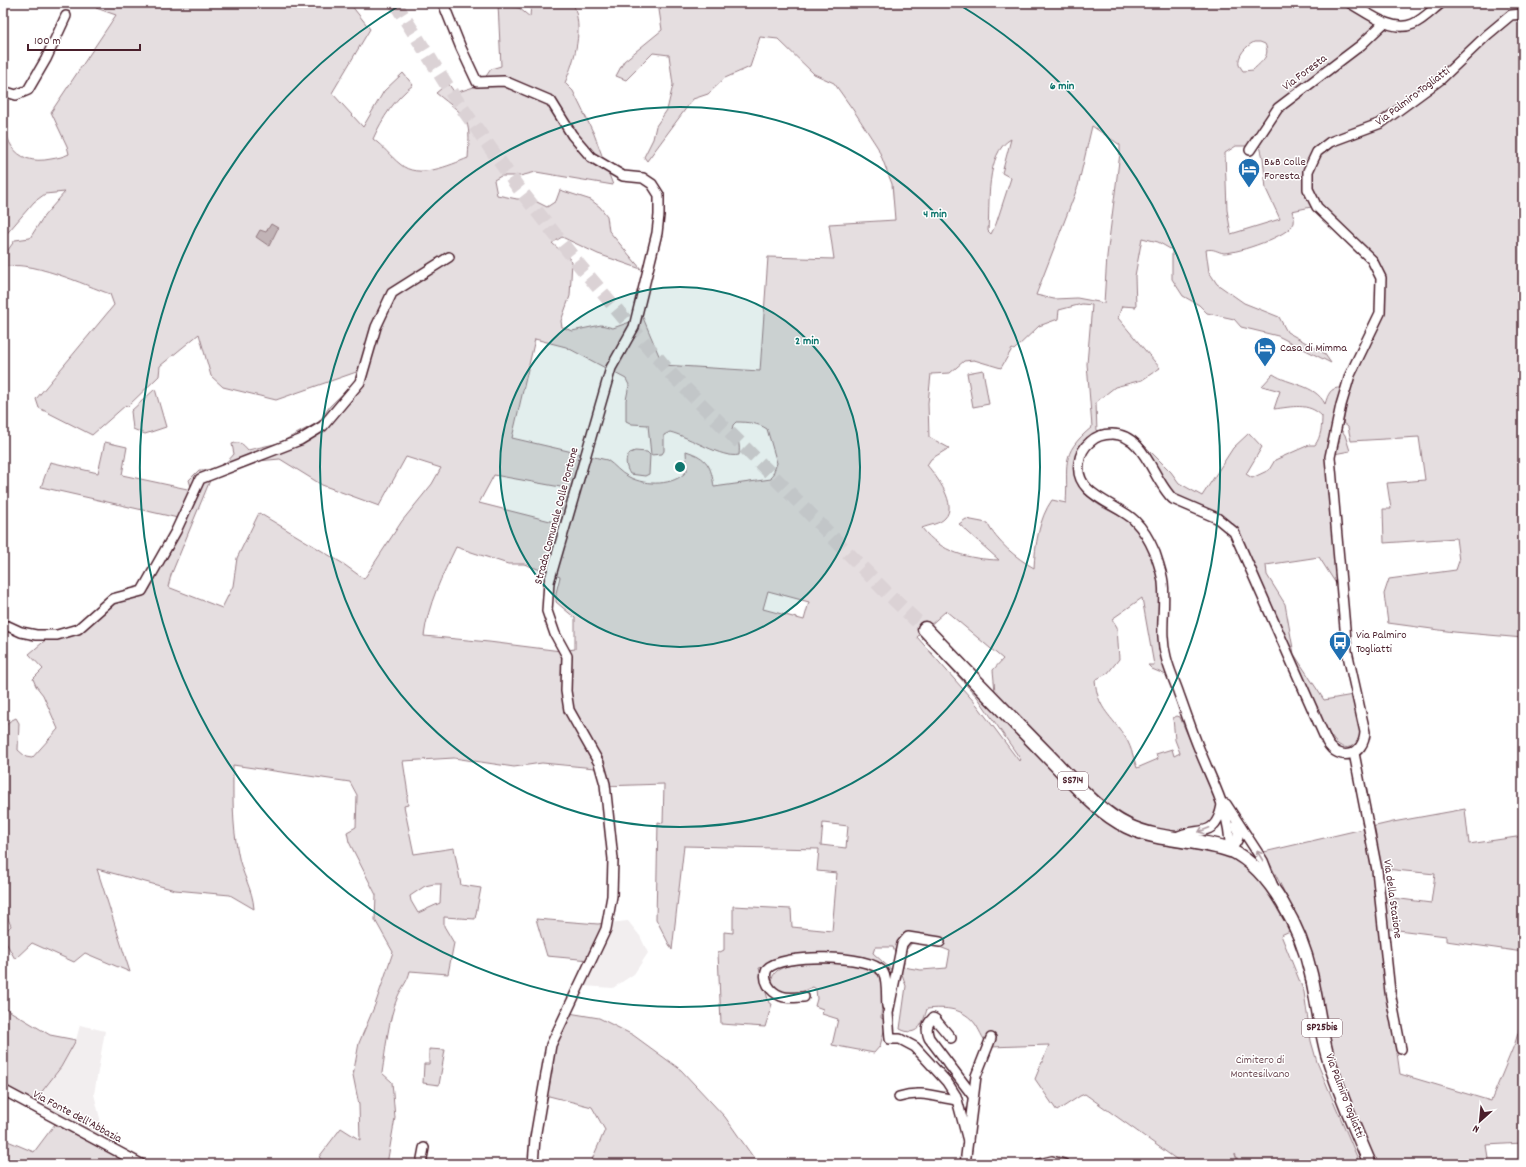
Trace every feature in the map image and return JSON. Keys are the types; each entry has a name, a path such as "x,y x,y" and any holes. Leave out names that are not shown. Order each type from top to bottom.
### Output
{"highway":[{"name":"SS714","path":"925,629 1105,812 1132,829 1149,835 1215,846 1230,850"}],"main road":[{"name":"Via Palmiro Togliatti","path":"1230,850 1254,866 1275,892 1296,931 1311,972 1328,1057 1370,1164"}],"street":[{"name":"Strada Comunale Colle Portone","path":"443,3 477,82 504,81 551,101 572,135 591,157 623,176 643,178 652,184 659,195 657,233 634,327 611,368 549,582 547,610 555,634 566,656 566,691 569,710 599,763 605,784 613,859 612,896 606,930 551,1045 535,1138 533,1164"},
{"path":"1350,3 1384,23 1398,26 1413,24 1441,3"},
{"name":"Via Palmiro Togliatti","path":"1230,850 1230,824 1200,750 1166,657 1162,634 1163,582 1154,553 1145,534 1133,520 1086,488 1079,474 1078,465 1084,449 1096,438 1105,434 1116,434 1130,440 1146,458 1161,486 1168,494 1174,499 1217,518 1234,532 1327,742 1331,749 1336,752 1345,754 1354,753 1362,745 1365,732 1348,651 1330,457 1341,405 1350,375 1380,312 1381,278 1372,260 1316,207 1308,189 1308,171 1317,152 1330,142 1381,124 1440,79 1487,35 1511,15 1523,14"},
{"path":"3,91 16,95 28,90 46,59 66,16"},
{"name":"Via Foresta","path":"1250,150 1278,108 1361,45 1384,23"},
{"path":"3,627 8,626 21,632 36,635 57,635 78,629 112,599 142,591 176,531 200,479 300,440 322,426 360,382 376,328 392,293 449,257"},
{"name":"Via della Stazione","path":"1354,753 1377,870 1390,992 1401,1049"},
{"name":"Via Palmiro Togliatti","path":"1217,789 1263,861 1275,892"},
{"path":"1173,839 1181,834 1201,832 1210,828 1218,818 1222,805"},
{"name":"Via Palmiro Togliatti","path":"1230,810 1239,836 1230,850"},
{"path":"888,1013 902,944 908,937 940,942"},
{"path":"804,997 790,998 776,993 766,981 765,976 767,969 788,960 846,958 865,962 883,973 885,980 890,1038 900,1039 915,1047 946,1082 957,1100 968,1140"},
{"path":"951,1038 935,1019 933,1018 928,1023 926,1029 929,1038 973,1096"},
{"path":"965,1164 976,1076 991,1038"},
{"name":"Via Fonte dell'Abbazia","path":"3,1090 141,1164"},
{"path":"899,1097 909,1094 930,1094 957,1100"},
{"path":"421,1164 424,1148"},
{"path":"1038,1164 1052,1161 1064,1164"}],"shaded area":[{"path":"271,224 278,228 269,246 256,237 260,230 266,232"},
{"path":"628,921 640,936 648,953 634,974 613,988 583,986 610,923"},
{"path":"80,1025 105,1031 94,1094 106,1143 33,1103 61,1067 76,1040"}],"green space":[{"name":"Cimitero di Montesilvano","path":"97,3 352,3 351,5 370,29 332,93 363,127 384,91 403,73 413,85 390,109 373,139 396,161 407,169 425,171 434,170 468,158 468,125 465,119 455,108 436,93 448,83 455,93 480,85 491,69 501,66 498,4 519,8 530,17 531,3 573,3 578,23 577,44 565,83 573,91 594,134 613,185 536,172 520,176 501,176 494,180 497,195 517,199 531,199 547,207 556,201 560,190 591,200 600,207 607,216 609,231 641,269 598,254 562,237 552,243 572,261 570,296 561,321 562,327 572,331 601,325 613,328 630,322 641,313 663,365 760,371 768,257 834,259 829,224 895,220 892,184 878,148 834,83 814,74 778,39 760,37 750,67 725,78 708,94 693,99 647,161 644,157 653,139 656,126 667,110 673,85 669,55 653,53 626,80 616,76 624,61 662,30 658,3 1342,3 1384,28 1401,32 1424,24 1450,3 1523,3 1523,638 1454,632 1388,623 1384,594 1389,579 1456,570 1459,561 1456,538 1384,543 1383,509 1391,509 1387,483 1425,480 1419,437 1351,441 1348,427 1343,423 1352,376 1382,313 1383,278 1316,204 1311,207 1292,211 1294,223 1290,228 1262,243 1224,253 1206,250 1209,272 1217,284 1244,303 1279,317 1287,332 1324,353 1331,363 1278,336 1241,327 1234,319 1207,313 1199,305 1183,296 1172,279 1172,250 1158,242 1142,238 1135,276 1136,307 1122,306 1118,318 1160,368 1142,380 1115,387 1096,402 1097,433 1076,460 1088,495 1092,500 1124,519 1135,528 1145,543 1153,560 1162,599 1171,677 1152,669 1148,665 1154,665 1142,598 1112,619 1117,627 1119,659 1108,673 1095,680 1096,690 1101,704 1126,738 1137,768 1158,759 1156,754 1172,749 1174,756 1180,753 1175,740 1173,718 1177,716 1180,717 1217,804 1218,811 1209,826 1185,830 1164,830 1144,825 1109,805 1093,791 995,692 993,670 1003,659 946,611 917,637 977,705 1019,761 1021,760 978,698 923,637 1138,838 1168,846 1209,852 1232,858 1253,874 1270,896 1290,931 1281,935 1304,992 1311,1041 1317,1062 1360,1164 1240,1164 1235,1154 1238,1164 1183,1164 1085,1094 1057,1111 1035,1079 1049,1045 990,1047 976,1025 966,1015 954,1010 941,1008 927,1009 921,1024 915,1031 911,1032 900,1029 906,986 893,947 875,947 873,953 894,972 891,979 884,968 879,964 856,956 759,968 769,1003 772,1004 765,1027 721,1024 718,953 724,950 724,932 733,933 733,906 791,909 792,927 832,931 837,873 817,871 819,849 684,846 672,950 656,919 658,822 663,823 664,784 603,786 595,768 542,763 514,767 454,758 403,761 408,794 408,805 404,806 414,854 454,848 461,885 481,888 475,919 444,917 444,926 454,943 448,974 410,971 408,978 398,996 388,1034 382,1073 392,1082 395,1118 387,1164 326,1164 319,1157 341,1128 360,1140 359,1105 353,1075 359,1043 375,1005 393,952 375,920 376,895 349,842 347,832 356,827 357,795 350,782 233,765 233,809 236,842 242,867 252,895 254,909 230,895 175,890 97,869 130,972 85,953 74,962 32,943 15,959 3,937 3,934 11,926 3,907 3,729 10,721 16,718 19,723 18,750 26,757 32,758 58,729 43,695 33,679 43,669 29,654 55,632 75,626 110,597 134,596 149,590 160,568 178,518 41,487 50,462 98,473 105,442 127,447 122,475 192,490 189,480 199,470 214,468 231,458 234,454 232,444 241,444 248,450 279,443 319,422 330,406 354,383 365,369 276,400 223,387 211,376 199,334 160,366 159,376 127,407 126,405 92,435 39,408 36,399 114,305 110,294 72,279 26,266 3,268 3,257 15,240 30,238 44,216 65,192 45,194 34,202 3,238 3,103 6,103 5,127 8,138 12,147 18,154 27,158 38,160 58,158 69,154 67,146 51,112 116,15 96,8","holes":["1254,42 1265,44 1267,48 1266,55 1253,70 1243,71 1239,65 1239,58 1245,49","1092,126 1120,145 1107,256 1104,303 1077,298 1054,299 1036,295 1078,186","1011,139 1002,173 1011,178 996,224 991,234 988,231 989,194 993,167 1003,146","1236,146 1260,146 1263,158 1266,189 1280,219 1231,234 1227,210 1225,153","1082,304 1092,305 1087,364 1092,427 1074,445 1067,461 1066,503 1052,500 1044,515 1035,551 1034,568 1008,549 996,537 987,523 966,519 959,524 999,560 977,558 956,553 938,543 922,528 943,520 948,512 949,506 945,491 927,465 931,459 949,448 929,437 928,403 931,374 950,373 964,361 974,360 1001,368 1012,349 1014,350 1039,326 1058,319 1059,310","535,339 566,347 626,379 629,385 626,400 626,421 632,424 648,425 651,455 662,454 664,451 664,435 670,432 715,451 724,454 739,455 738,441 732,430 733,425 736,422 744,422 756,424 767,429 777,463 771,479 714,487 710,468 704,460 686,451 687,471 675,480 660,483 643,482 629,477 607,460 512,438","406,457 441,468 432,484 402,521 364,579 342,563 259,513 237,558 233,586 222,608 168,587 171,575 211,478 247,462 280,459 322,485 379,506","494,475 566,488 558,523 479,503","456,547 508,564 524,564 560,577 556,593 556,602 575,618 575,649 561,651 424,636 432,601","768,591 809,602 804,620 763,609","823,823 848,826 846,848 821,845","441,884 440,903 418,913 411,901 410,896 425,886","912,943 937,946 950,951 947,968 921,970 903,967 905,951"]},
{"path":"983,370 989,404 973,407 967,373"},
{"path":"1273,374 1279,378 1315,392 1321,397 1325,404 1328,395 1332,390 1341,388 1334,417 1326,466 1340,590 1319,557 1266,565 1267,575 1285,604 1294,654 1324,700 1353,695 1361,731 1359,739 1354,745 1348,747 1336,743 1327,730 1236,531 1175,498 1131,438 1097,433 1113,430 1128,433 1137,438 1171,472 1179,483 1202,496 1233,448 1249,433 1262,447 1246,474 1252,478 1269,470 1275,460 1309,445 1315,445 1317,442 1321,431 1322,416 1311,409 1300,406 1274,409 1280,391 1262,386"},
{"path":"155,389 166,427 145,434 133,429 131,411"},
{"path":"1339,427 1345,435 1350,451 1334,454"},
{"path":"635,451 647,452 650,455 649,474 645,476 630,474 627,469 626,463 628,455"},
{"path":"1465,809 1469,844 1523,836 1523,952 1446,941 1446,936 1382,928 1388,990 1400,1074 1491,1101 1515,1043 1523,1017 1523,1143 1486,1145 1489,1164 1375,1164 1330,1051 1313,960 1303,929 1264,852 1393,822","holes":["1375,868 1435,874 1431,903 1378,896"]},
{"path":"536,919 598,924 604,923 590,960 547,956"},
{"path":"806,963 857,963 875,971 880,977 882,983 883,991 881,1018 887,1020 880,1046 874,1053 832,1045 838,1019 822,1014 823,1009 815,1006 817,999 816,989 813,987 786,996 775,990 772,982 776,972 787,966"},
{"path":"3,1007 50,1035 76,1040 61,1067 33,1103 3,1086"},
{"path":"569,1013 599,1018 633,1035 681,1070 725,1117 758,1164 590,1164 605,1130 592,1107 545,1095 554,1046"},
{"path":"429,1049 445,1050 439,1085 423,1083 424,1064 429,1064"},
{"path":"55,1124 131,1164 3,1164 3,1139 34,1152"}],"tunnel":[{"path":"395,3 453,95 517,186 580,266 671,374 884,590 925,629"}],"place":[{"name":"B&B Colle Foresta","path":"1249,188"},
{"name":"Casa di Mimma","path":"1265,368"},
{"name":"Via Palmiro Togliatti","path":"1340,662"}]}
